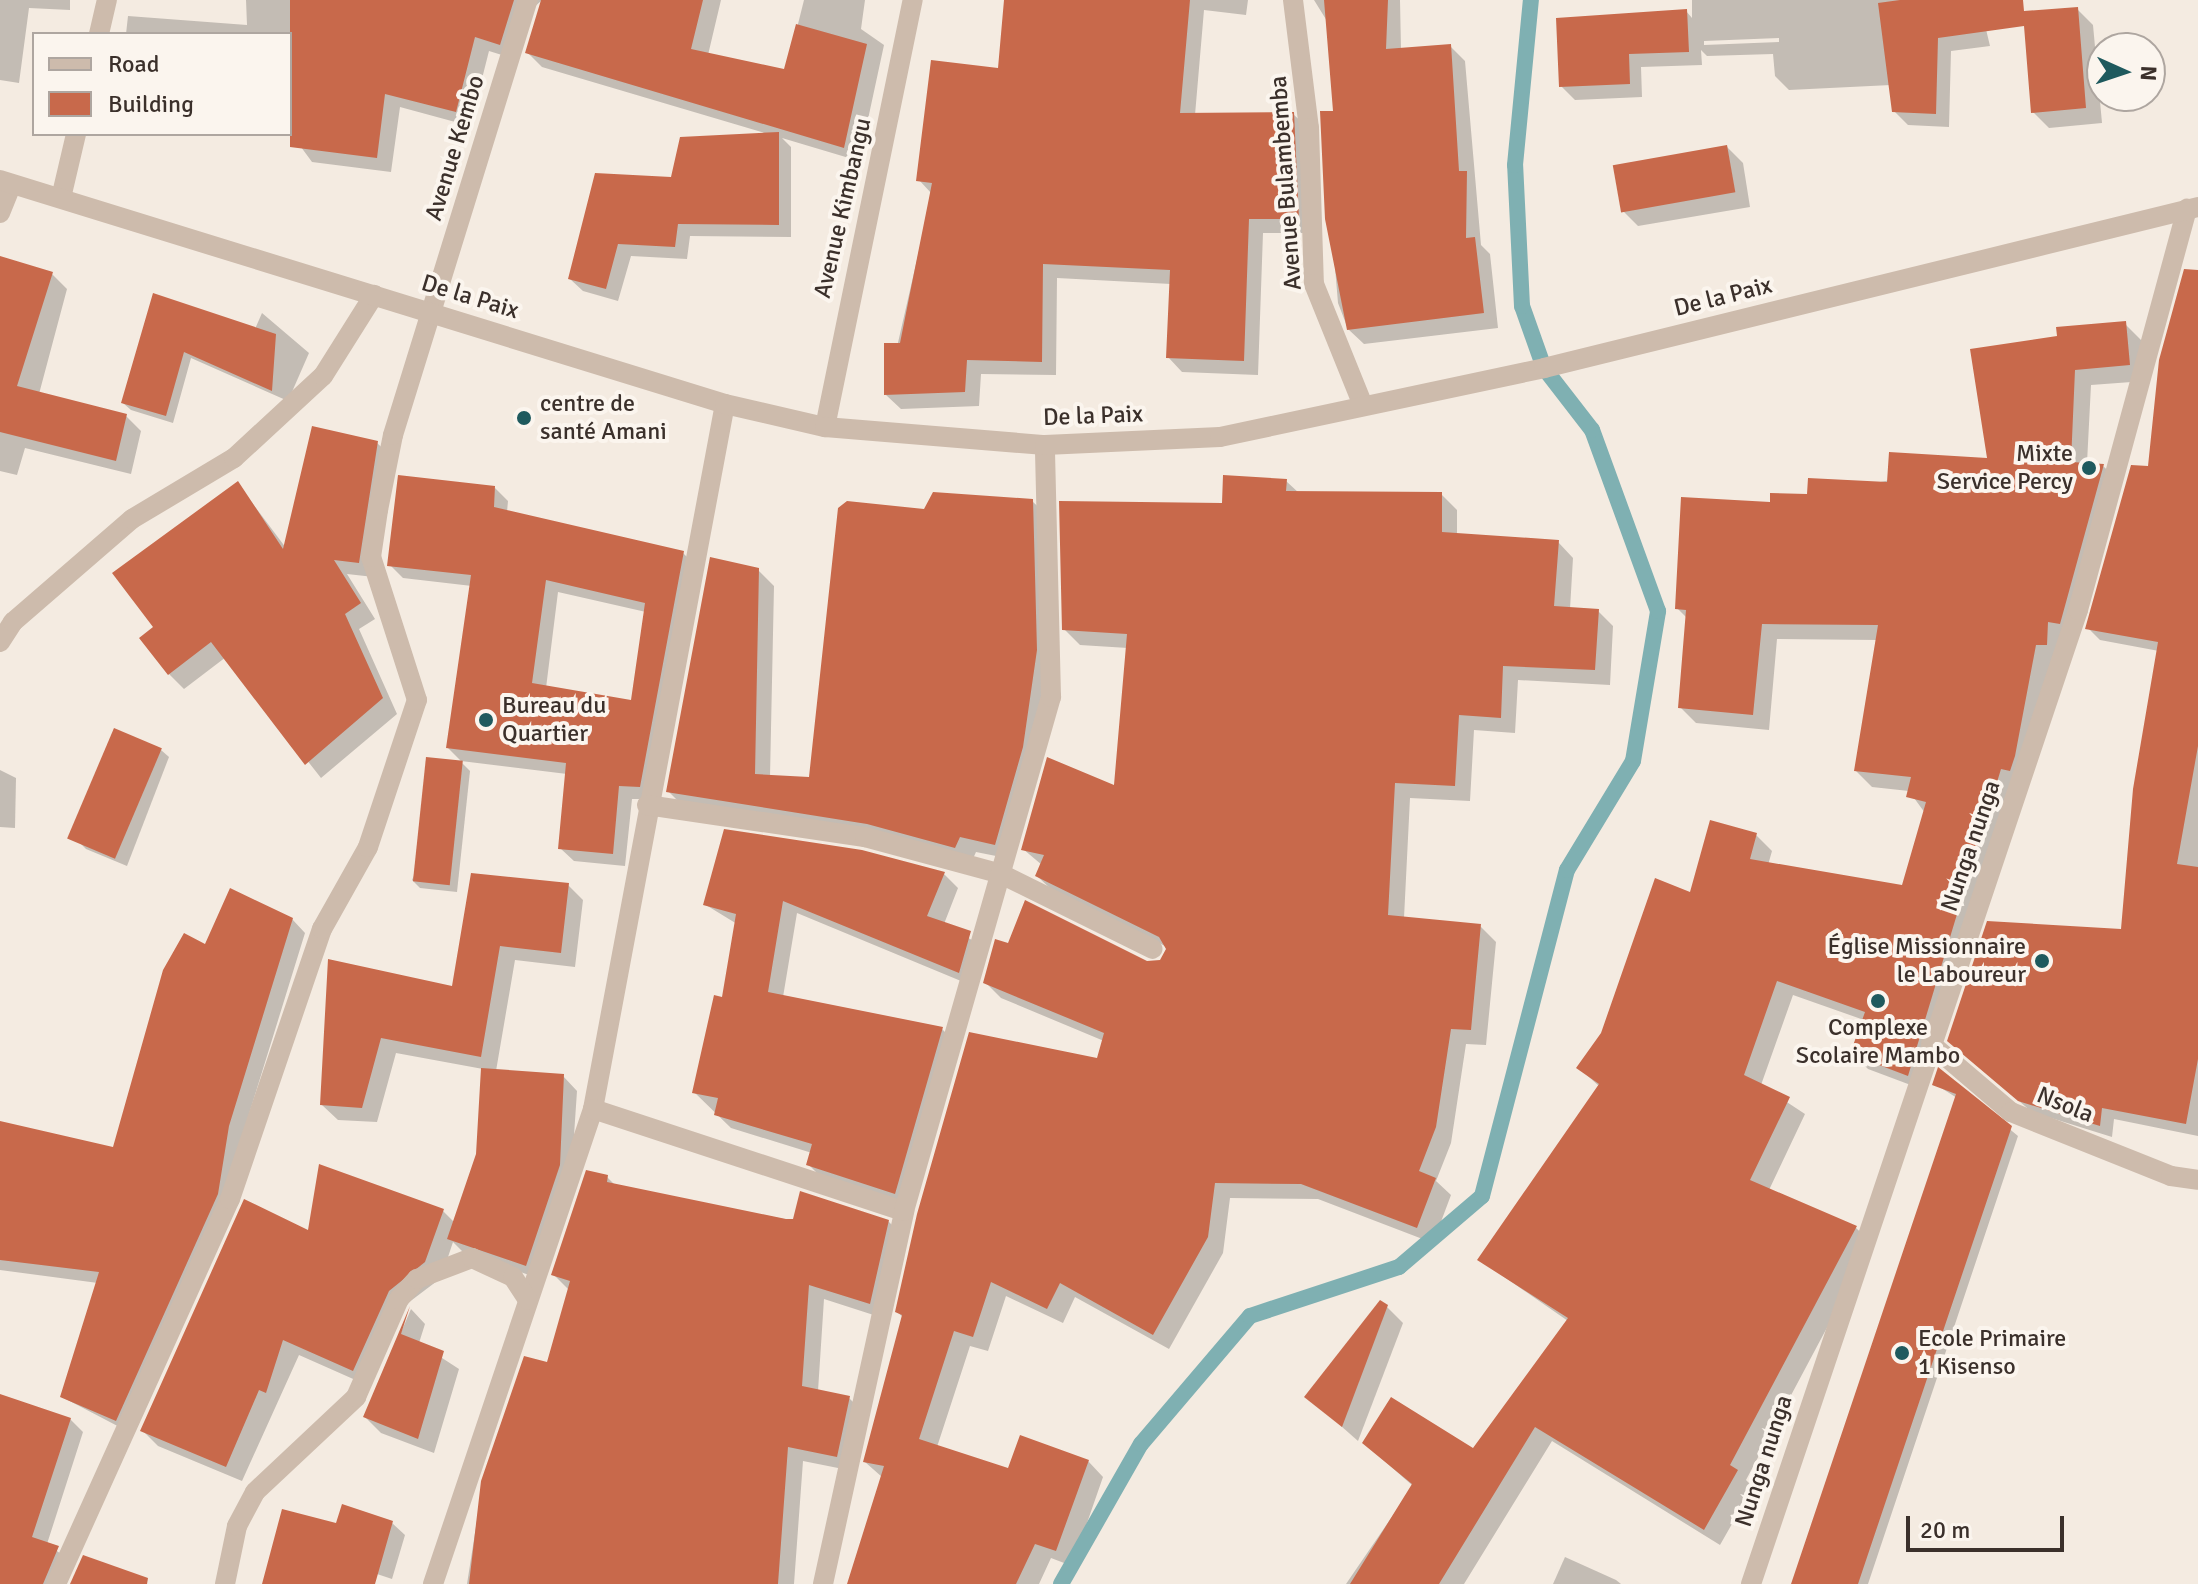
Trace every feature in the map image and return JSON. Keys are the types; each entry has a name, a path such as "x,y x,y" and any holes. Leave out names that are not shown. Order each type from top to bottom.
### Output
{"street":[{"path":"99,32 107,0"},
{"name":"Avenue Kembo","path":"56,1584 230,1199 322,929 368,847 417,700 371,557 393,435 528,0"},
{"name":"Avenue Kimbangu","path":"825,427 913,0"},
{"name":"Avenue Bulambemba","path":"1293,0 1309,128 1314,284 1362,403"},
{"path":"61,198 76,136"},
{"path":"0,213 6,182"},
{"name":"De la Paix","path":"6,182 725,404 825,427 1045,445 1220,437 1362,403 1544,368 2192,208"},
{"name":"Nunga nunga","path":"1751,1584 2078,610 2192,208"},
{"path":"0,642 13,622 132,519 234,458 323,376 374,295"},
{"path":"433,1584 593,1109 647,805 725,404"},
{"path":"823,1584 904,1211 1051,697 1045,445"},
{"path":"647,805 839,832 1001,874 1153,949"},
{"name":"Nsola","path":"1931,1044 2011,1112 2171,1176 2198,1180"},
{"path":"593,1109 904,1211"},
{"path":"225,1584 237,1526 255,1492 356,1397 399,1299 417,1279 472,1258 513,1277 528,1300"}],"building":[{"path":"290,0 514,0 500,45 475,37 456,112 385,94 377,158 290,147"},
{"path":"541,0 703,0 691,49 784,69 796,24 867,44 844,148 525,53"},
{"path":"1004,0 1190,0 1180,113 1294,112 1299,219 1249,219 1244,361 1166,358 1170,270 1043,264 1042,362 967,360 965,392 884,395 884,343 900,343 932,183 916,181 931,60 998,68"},
{"path":"1324,0 1388,0 1386,49 1451,44 1459,171 1467,171 1466,238 1475,237 1484,313 1347,330 1325,219 1320,111 1333,111"},
{"path":"1900,0 2023,0 2024,11 2078,7 2086,108 2031,113 2024,26 1938,38 1936,114 1892,112 1878,3"},
{"path":"1687,9 1689,52 1629,54 1630,84 1559,87 1556,18"},
{"path":"779,132 779,225 678,224 675,247 618,244 606,289 568,279 595,173 671,177 680,137"},
{"path":"1727,145 1735,192 1621,212 1613,165"},
{"path":"0,256 53,272 17,386 127,414 116,461 0,432"},
{"path":"2184,269 2198,270 2198,746 2177,864 2198,867 2198,1059 2186,1124 2102,1108 2100,1126 2018,1101 1947,1041 1987,921 2121,929 2133,789 2158,642 2085,629 2131,465 2148,466 2159,360"},
{"path":"153,293 276,334 272,391 184,352 166,416 121,403"},
{"path":"2126,321 2130,365 2075,370 2071,462 2104,464 2060,624 2048,622 2047,645 2036,645 2015,756 2010,771 2001,769 1908,1076 1850,1054 1865,1012 1777,981 1744,1075 1790,1097 1750,1180 1857,1226 1730,1465 1738,1470 1704,1530 1535,1427 1439,1584 1350,1584 1412,1484 1362,1443 1391,1397 1473,1448 1568,1318 1477,1260 1599,1084 1576,1068 1601,1033 1655,878 1690,892 1710,820 1757,833 1750,859 1902,885 1926,802 1906,797 1911,777 1854,771 1878,625 1762,624 1753,715 1678,708 1686,610 1675,609 1681,497 1770,502 1770,493 1807,494 1808,478 1887,482 1889,452 1987,458 1970,349 2057,336 2056,327"},
{"path":"312,426 378,441 359,563 334,560 361,603 345,614 383,698 305,765 211,642 168,675 139,638 153,627 112,573 238,481 283,549"},
{"path":"398,475 495,486 494,507 684,551 640,787 619,786 613,854 558,849 566,763 446,748 471,575 387,566","holes":["546,580 645,603 631,700 532,683"]},
{"path":"1223,475 1287,479 1286,491 1442,492 1442,532 1559,540 1554,606 1599,609 1595,670 1503,666 1501,718 1459,715 1455,786 1395,783 1388,915 1481,924 1471,1030 1451,1029 1436,1127 1419,1171 1436,1178 1417,1228 1301,1184 1215,1183 1208,1237 1153,1335 1060,1283 1047,1309 991,1282 973,1337 954,1331 919,1439 1008,1468 1020,1435 1089,1460 1056,1551 1035,1544 1016,1584 847,1584 884,1466 863,1462 902,1315 895,1312 917,1214 969,1032 1097,1058 1104,1033 983,983 995,939 1008,943 1025,900 1147,961 1160,960 1166,949 1159,937 1035,876 1044,855 1021,850 1047,757 1114,785 1127,634 1062,630 1059,501 1222,503"},
{"path":"933,492 1033,499 1037,650 1023,747 995,845 960,837 955,848 867,824 666,792 710,557 759,568 755,774 809,777 838,508 847,501 924,509"},
{"path":"114,728 162,748 115,859 67,838"},
{"path":"426,757 463,761 450,885 413,881"},
{"path":"724,829 862,850 945,872 927,916 971,931 959,973 783,901 768,992 943,1027 895,1194 806,1165 812,1144 714,1115 718,1098 692,1093 714,995 722,997 736,914 703,905"},
{"path":"471,873 569,883 561,953 500,946 481,1057 381,1038 362,1108 320,1105 328,959 452,986"},
{"path":"230,888 293,918 229,1126 218,1194 116,1421 60,1397 99,1272 0,1260 0,1121 113,1147 163,970 184,933 205,944"},
{"name":"Ecole Primaire 1 Kisenso","path":"1938,1067 2012,1126 1858,1584 1791,1584 1956,1094 1932,1085"},
{"path":"481,1068 564,1074 560,1165 526,1266 447,1239 476,1154"},
{"path":"319,1164 444,1209 425,1262 389,1291 353,1371 283,1340 266,1393 259,1390 226,1467 140,1431 244,1199 308,1230"},
{"path":"586,1170 608,1175 607,1182 786,1219 793,1219 800,1191 889,1220 870,1304 809,1285 802,1386 850,1396 837,1457 788,1447 778,1584 469,1584 481,1481 524,1356 547,1362 570,1281 551,1275"},
{"path":"1380,1300 1388,1305 1342,1427 1304,1397"},
{"path":"410,1306 401,1334 444,1351 418,1439 363,1417"},
{"path":"0,1394 71,1418 32,1537 59,1546 43,1584 0,1584"},
{"path":"342,1504 393,1521 375,1584 262,1584 282,1509 336,1523"},
{"path":"83,1555 148,1578 147,1584 70,1584"}],"waterway":[{"path":"1061,1584 1141,1444 1250,1316 1399,1267 1482,1196 1567,870 1633,761 1658,611 1592,430 1544,368 1522,306 1515,165 1531,0"}],"place":[{"name":"centre de santé Amani","path":"524,418"},
{"name":"Mixte Service Percy","path":"2089,468"},
{"name":"Bureau du Quartier","path":"486,720"},
{"name":"Église Missionnaire le Laboureur","path":"2042,961"},
{"name":"Complexe Scolaire Mambo","path":"1878,1001"},
{"name":"Ecole Primaire 1 Kisenso","path":"1902,1353"}]}
